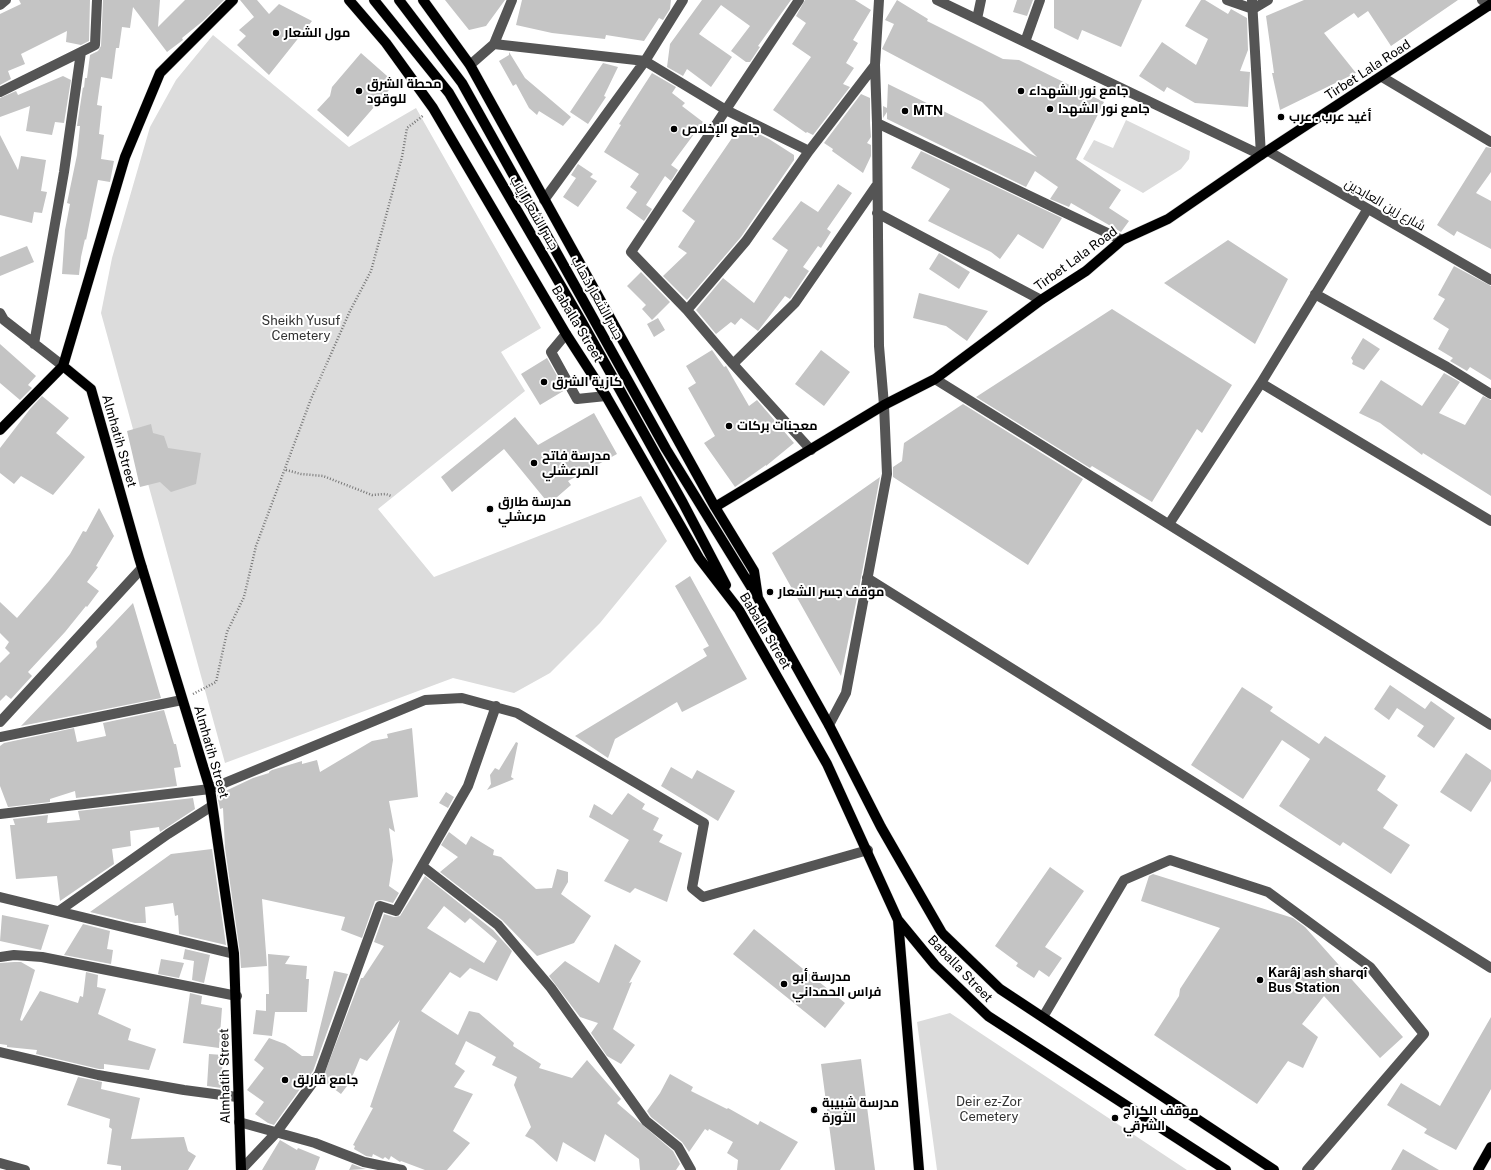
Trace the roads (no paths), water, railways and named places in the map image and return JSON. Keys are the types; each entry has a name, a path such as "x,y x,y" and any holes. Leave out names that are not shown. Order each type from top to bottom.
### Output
{"main road":[{"path":"0,430 63,366 125,157 160,73 233,0"},
{"name":"Baballa Street","path":"349,0 386,43 433,108 566,334 606,396 699,558 739,610 827,764 868,850 898,920 935,966 988,1016 1226,1170"},
{"name":"جسر الشعار إياب","path":"374,0 449,93 582,322 653,452 683,503 739,610"},
{"name":"جسر الشعار ذهاب","path":"399,0 462,83 666,449 758,598"},
{"name":"Baballa Street","path":"423,0 470,65 715,508 754,571 758,598 829,725 881,827 942,933 1000,989 1274,1170"},
{"name":"Tirbet Lala Road","path":"715,508 884,405 935,379 1041,300 1086,271 1122,240 1168,219 1265,153 1382,77 1488,4"},
{"name":"Almhatih Street","path":"63,366 91,389 142,568 210,789 234,954 237,996 237,1097 241,1170"},
{"path":"898,920 918,1170"},
{"path":"1478,1170 1491,1147"}],"street":[{"path":"0,5 6,0"},
{"path":"0,92 95,45 98,0"},
{"path":"470,65 494,44 512,0"},
{"path":"544,200 645,61 683,0"},
{"path":"799,0 631,252 687,310 733,364 811,450"},
{"path":"829,725 846,693 887,474 884,405 878,346 876,186 877,123 875,64 879,0"},
{"name":"شارع زين العابدين","path":"938,0 1265,153 1491,280"},
{"path":"977,19 981,0"},
{"path":"1025,42 1040,0"},
{"path":"1227,0 1253,5 1268,0"},
{"path":"1253,5 1265,153"},
{"path":"494,44 645,61 726,110 809,151"},
{"path":"34,344 64,172 81,52"},
{"path":"687,310 746,241 809,151 875,64"},
{"path":"1382,77 1491,142"},
{"path":"877,123 1122,240"},
{"path":"733,364 795,302 876,186"},
{"path":"1170,524 1261,383 1367,210"},
{"path":"877,213 1041,300"},
{"path":"1315,294 1447,367 1491,394"},
{"path":"1,317 63,366"},
{"path":"566,334 551,352 577,399 606,396"},
{"path":"935,379 1491,725"},
{"path":"1261,383 1491,520"},
{"path":"0,722 142,568"},
{"path":"867,578 1491,968"},
{"path":"0,814 210,789 425,700 462,698 496,706 517,713 704,823 692,888 703,897 868,850"},
{"path":"0,737 182,700"},
{"path":"241,1170 276,1133 319,1074 380,906 396,911 468,786 496,706"},
{"path":"59,912 168,834 212,806"},
{"path":"1044,1017 1124,880 1170,860 1268,892 1370,967 1424,1034 1307,1170"},
{"path":"422,866 498,925 551,988 646,1121 678,1147 692,1170"},
{"path":"0,897 234,954"},
{"path":"0,957 14,955 42,957 237,996"},
{"path":"0,1052 98,1075 184,1090 237,1097"},
{"path":"239,1122 276,1133 315,1142 364,1162 402,1170"},
{"path":"0,1163 25,1170"}],"place":[{"name":"مول الشعار","path":"276,33"},
{"name":"محطة الشرق للوقود","path":"359,91"},
{"name":"جامع نور الشهداء","path":"1021,91"},
{"name":"جامع نور الشهدا","path":"1050,109"},
{"name":"MTN","path":"905,111"},
{"name":"أغيد عرب . عرب","path":"1281,117"},
{"name":"جامع الإخلاص","path":"674,129"},
{"name":"كازية الشرق","path":"544,382"},
{"name":"معجنات بركات","path":"729,426"},
{"name":"مدرسة فاتح المرعشلي","path":"534,463"},
{"name":"مدرسة طارق مرعشلي","path":"490,509"},
{"name":"موقف جسر الشعار","path":"770,592"},
{"name":"Karâj ash sharqî Bus Station","path":"1260,980"},
{"name":"مدرسة أبو فراس الحمداني","path":"784,984"},
{"name":"جامع قارلق","path":"285,1080"},
{"name":"مدرسة شبيبة الثورة","path":"814,1110"},
{"name":"موقف الكراج الشرقي","path":"1115,1118"}],"park label":[{"name":"Sheikh Yusuf Cemetery","path":"301,328"},
{"name":"Deir ez-Zor Cemetery","path":"989,1110"}]}
